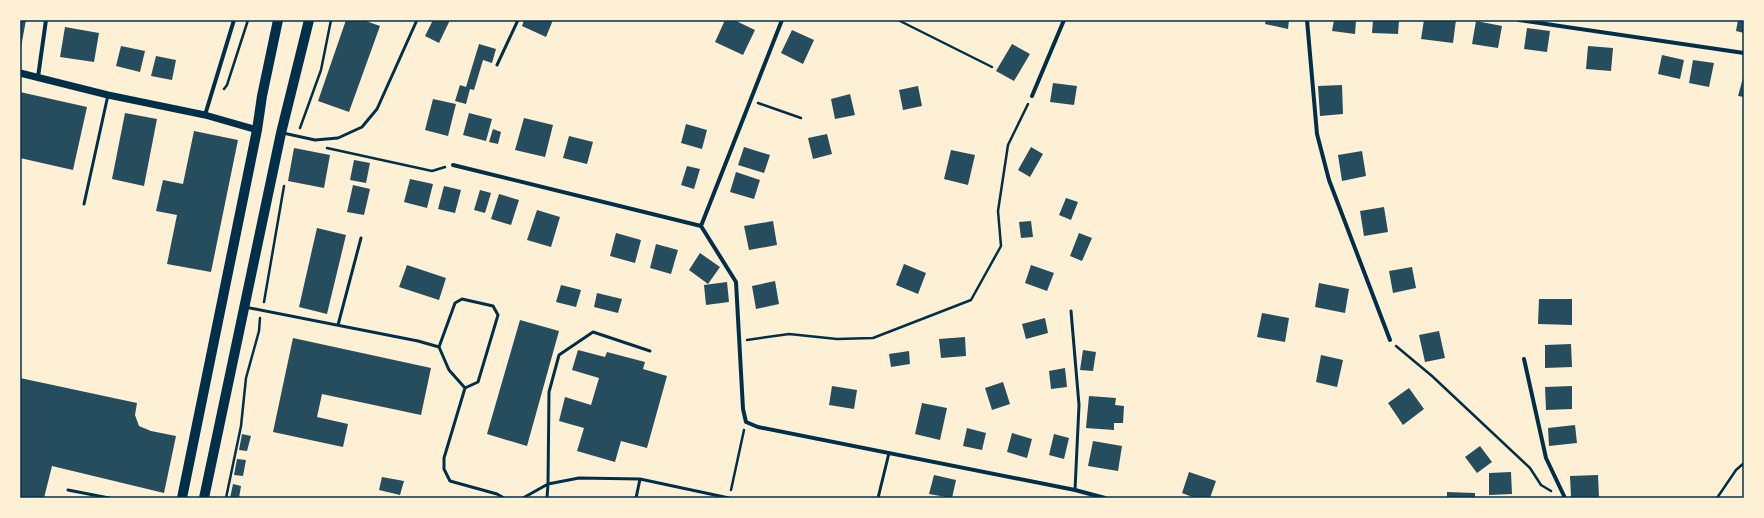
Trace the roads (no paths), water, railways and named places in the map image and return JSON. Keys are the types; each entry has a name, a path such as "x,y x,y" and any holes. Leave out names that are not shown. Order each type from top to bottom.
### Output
{"main road":[{"path":"182,498 278,20"},
{"path":"204,498 281,133 309,20"}],"street":[{"path":"38,77 46,20"},
{"path":"205,115 234,20"},
{"path":"701,226 782,20"},
{"path":"1032,96 1064,20"},
{"path":"1307,20 1317,134 1330,180 1390,340"},
{"path":"1519,20 1744,53"},
{"path":"20,73 108,95 205,115 257,130"},
{"path":"453,165 701,226 736,282 743,409 746,422 758,427 1075,490 1105,498"},
{"path":"1524,359 1546,458 1565,498"}],"lane":[{"path":"281,133 315,140 338,138 362,127 377,109 417,20"},
{"path":"497,64 518,20"},
{"path":"84,204 108,95"},
{"path":"338,325 361,238"},
{"path":"465,388 449,370 439,347 455,303 462,299 493,306 498,314 478,382 465,388 444,458 444,469 450,481 497,494 504,498"},
{"path":"244,306 262,311 418,341 439,347"},
{"path":"1071,311 1079,405 1075,490"},
{"path":"547,498 549,392 559,355 593,332 650,351"},
{"path":"878,498 888,453"},
{"path":"523,498 548,484 579,478 640,479 729,498"},
{"path":"636,498 640,479"},
{"path":"68,490 109,498"}]}
